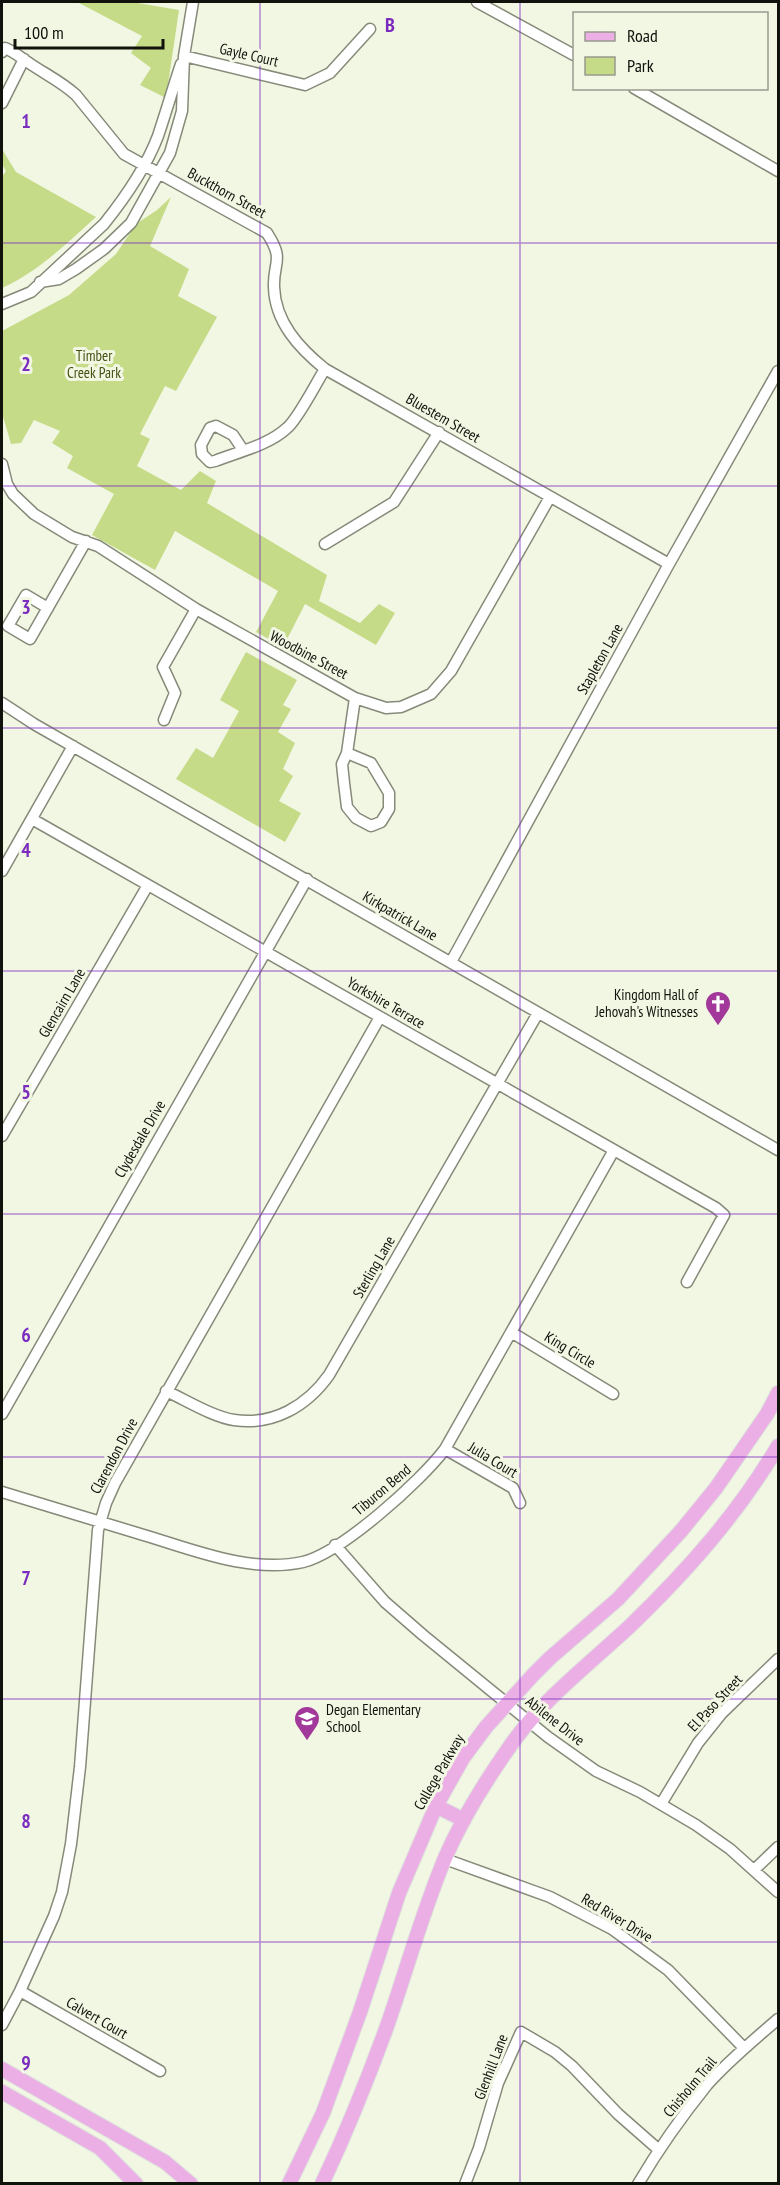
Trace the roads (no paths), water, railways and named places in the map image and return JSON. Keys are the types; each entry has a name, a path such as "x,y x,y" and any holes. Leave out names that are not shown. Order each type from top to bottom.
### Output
{"main road":[{"name":"College Parkway","path":"289,2184 323,2113 360,2012 399,1893 436,1806 463,1758 486,1727 550,1658 635,1582 681,1531 716,1488 767,1414 778,1393"},
{"path":"322,2184 357,2105 386,2030 445,1859 464,1820 507,1750 529,1721 697,1558 736,1511 761,1476 778,1446"},
{"path":"436,1806 464,1820"},
{"path":"2,2069 165,2162 191,2184"},
{"path":"2,2092 100,2148 136,2184"}],"street":[{"path":"40,282 59,279 104,249 131,223 170,153 179,127 184,56 193,2"},
{"path":"477,2 573,54"},
{"name":"Gayle Court","path":"184,56 305,85 330,73 370,28"},
{"name":"Buckthorn Street","path":"2,51 5,48 24,58 76,95 124,154 261,228 275,246"},
{"path":"2,304 31,292 104,224 127,192 158,136 184,56"},
{"path":"2,103 24,58"},
{"path":"637,90 778,171"},
{"name":"Bluestem Street","path":"275,246 278,255 274,286 278,309 287,330 305,353 324,369 669,564"},
{"path":"243,450 270,439 288,428 324,369"},
{"name":"Stapleton Lane","path":"451,962 669,564 778,371"},
{"path":"326,544 394,502 438,432"},
{"name":"Woodbine Street","path":"2,464 8,484 24,506 34,514 72,537 98,546 196,609 356,698 386,708 401,707 432,694 452,671 550,497"},
{"path":"48,608 86,541"},
{"path":"164,720 175,693 163,667 196,609"},
{"path":"347,753 371,763 388,793 389,809 381,822 370,826 356,818 347,807 342,764 347,753 356,698"},
{"name":"Kirkpatrick Lane","path":"4,705 778,1150"},
{"path":"2,871 74,746"},
{"name":"Yorkshire Terrace","path":"32,819 716,1208 723,1215 687,1282"},
{"name":"Clydesdale Drive","path":"2,1414 307,879"},
{"name":"Glencairn Lane","path":"2,1136 148,885"},
{"name":"Sterling Lane","path":"166,1391 233,1420 261,1421 276,1417 312,1396 329,1375 538,1013"},
{"name":"Clarendon Drive","path":"2,2025 54,1916 62,1892 71,1844 80,1767 98,1530 106,1503 114,1484 166,1391 380,1017"},
{"name":"Tiburon Bend","path":"2,1492 213,1555 250,1563 270,1565 306,1561 335,1545 404,1493 445,1449 614,1150"},
{"name":"King Circle","path":"511,1332 613,1394"},
{"name":"Julia Court","path":"445,1449 513,1488 520,1503"},
{"name":"Abilene Drive","path":"335,1545 385,1602 529,1721 596,1771 660,1804 730,1849 778,1892"},
{"name":"El Paso Street","path":"660,1804 698,1743 716,1721 778,1659"},
{"path":"754,1870 778,1847"},
{"name":"Red River Drive","path":"445,1859 550,1897 612,1929 668,1970 744,2048"},
{"name":"Calvert Court","path":"20,1991 160,2071"},
{"name":"Chisholm Trail","path":"638,2184 659,2150 708,2085 744,2048 778,2019"},
{"name":"Glenhill Lane","path":"465,2184 479,2148 498,2083 521,2032 555,2052 572,2066 618,2114 659,2150"}],"place":[{"name":"Kingdom Hall of Jehovah's Witnesses","path":"718,1027"},
{"name":"Degan Elementary School","path":"307,1742"}],"park label":[{"name":"Timber Creek Park","path":"94,364"}]}
